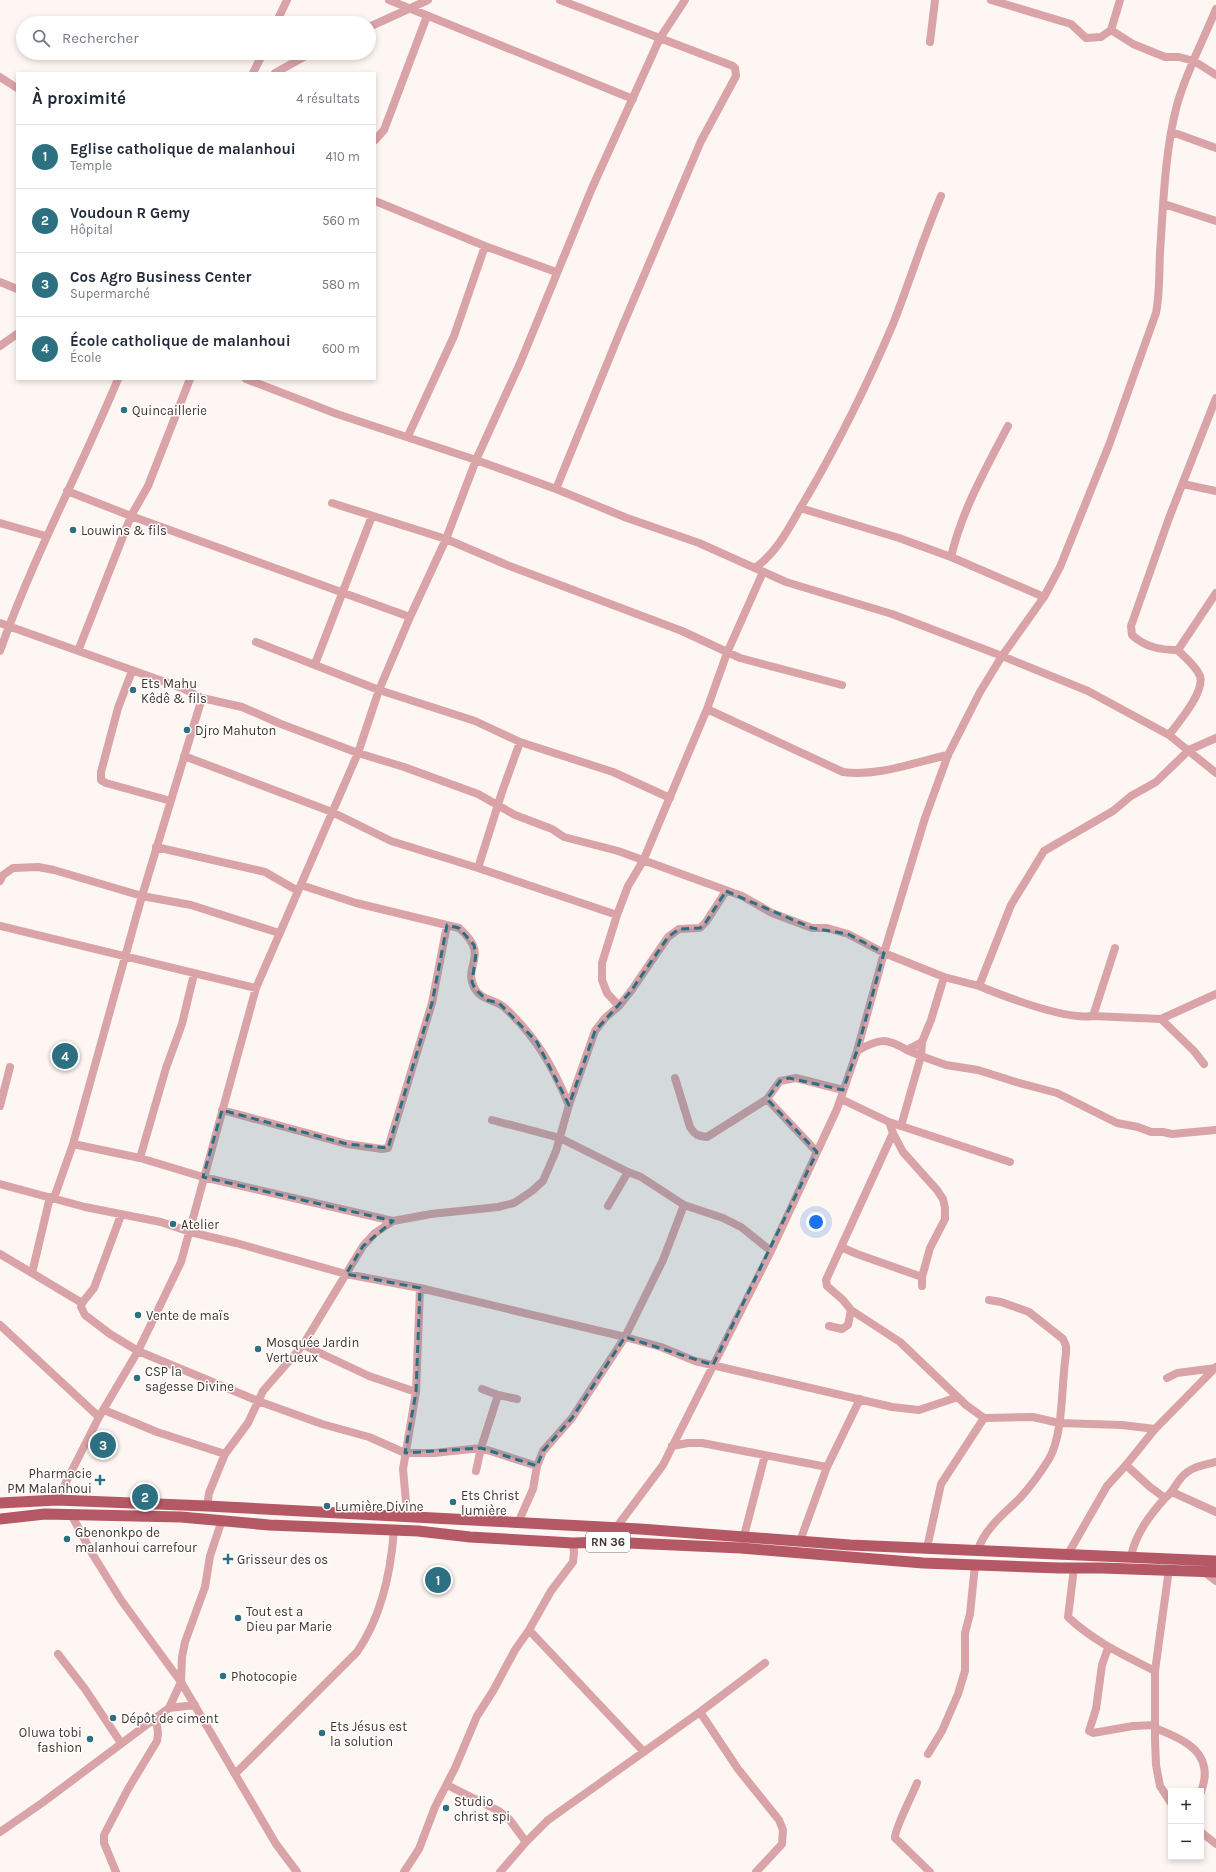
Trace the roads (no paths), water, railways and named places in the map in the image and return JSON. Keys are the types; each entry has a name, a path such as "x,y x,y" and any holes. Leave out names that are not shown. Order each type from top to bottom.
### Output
{"main road":[{"name":"RN 36","path":"0,1503 57,1500 207,1506 616,1528 744,1536 850,1545 1131,1556 1216,1561"},
{"name":"RN 36","path":"0,1519 45,1514 72,1516 181,1517 328,1528 394,1529 470,1537 573,1543 606,1542 741,1548 916,1562 1074,1568 1169,1569 1216,1572"}],"street":[{"path":"279,16 287,0"},
{"path":"389,0 632,99"},
{"path":"376,24 428,0"},
{"path":"556,489 617,339 701,141 736,76 735,68 733,66 560,0"},
{"path":"57,1500 101,1413 138,1351 181,1262 203,1177 256,988 358,753 379,690 410,617 446,539 476,460 521,361 556,272 660,38 684,0"},
{"path":"930,42 935,0"},
{"path":"991,0 1070,24 1086,38 1101,37 1111,30 1120,0"},
{"path":"616,1528 663,1465 771,1251 817,1152 841,1099 857,1051 884,953 925,818 948,755 980,692 1002,656 1044,597 1060,567 1109,445 1156,313 1159,295 1164,204 1172,132 1177,106 1216,9"},
{"path":"376,139 384,130 427,16"},
{"path":"1111,30 1133,44 1166,57 1179,57 1194,61 1216,75"},
{"path":"254,72 260,60"},
{"path":"276,72 298,60"},
{"path":"0,77 16,87"},
{"path":"1172,132 1216,148"},
{"path":"755,568 778,546 834,450 871,374 893,323 926,231 941,196"},
{"path":"376,201 485,246 556,272"},
{"path":"1164,204 1216,221"},
{"path":"408,436 454,336 485,246"},
{"path":"0,282 16,289"},
{"path":"0,346 16,335"},
{"path":"0,651 26,582 67,491 96,434 118,380"},
{"path":"78,651 131,516 148,486 190,380"},
{"path":"249,380 337,414 408,436 556,489 627,518 699,542 786,582 892,614 1088,690 1169,736 1189,750 1216,773"},
{"path":"266,380 269,388"},
{"path":"1169,736 1188,709 1200,687 1200,677 1196,670 1178,650 1162,650 1139,641 1132,635 1131,626 1169,518 1216,398"},
{"path":"951,557 971,499 1008,426"},
{"path":"1183,484 1216,491"},
{"path":"67,491 131,516 410,617"},
{"path":"332,503 446,539 514,568 682,631 727,653 751,661 842,684"},
{"path":"800,508 899,538 951,557 1044,597"},
{"path":"315,664 372,516"},
{"path":"0,523 46,536"},
{"path":"619,1006 607,993 602,980 602,963 617,915 628,886 643,861 670,798 707,709 727,653 763,572"},
{"path":"1178,650 1216,593"},
{"path":"0,623 182,688 202,698 242,707 281,724 358,753 404,767 478,794 498,806 552,829 564,837 579,842 594,844 742,896 772,913 812,928 827,928 848,934 884,953 944,977 979,986 1006,997 1084,1017 1093,1016 1161,1019 1216,994"},
{"path":"256,642 379,690 475,721 520,742 613,772 670,798"},
{"path":"132,671 118,708 101,772 101,780 113,785 171,801"},
{"path":"32,1273 52,1197 73,1144 156,847 202,698"},
{"path":"707,709 843,772 858,774 872,772 948,755"},
{"path":"979,986 1011,905 1044,851 1084,829 1113,811 1131,796 1156,782 1189,750 1216,738"},
{"path":"478,868 520,742"},
{"path":"184,756 332,812 391,841 478,868 617,915"},
{"path":"156,847 265,872 300,888 459,928 470,938 474,945 476,954 472,971 472,982 475,989 479,995 487,1000 499,1003 537,1042 554,1072 569,1105"},
{"path":"0,881 3,875 13,868 38,867 54,870 142,896 191,905 279,933"},
{"path":"207,1506 209,1493 224,1454 248,1423 263,1391 303,1345 363,1246 375,1233 393,1221 430,1214 498,1207 514,1203 532,1191 543,1181 556,1151 569,1105 595,1031 605,1018 619,1006 644,974 668,937 679,929 700,928 706,922 726,891"},
{"path":"222,1110 347,1144 382,1149 388,1148 432,1003 447,925"},
{"path":"0,926 126,955 194,974 256,988"},
{"path":"1093,1016 1115,948"},
{"path":"140,1158 166,1068 182,1024 194,974"},
{"path":"901,1126 921,1056 922,1042 931,1020 944,977"},
{"path":"1161,1019 1204,1064"},
{"path":"857,1051 872,1042 882,1040 892,1042 921,1056 946,1064 978,1070 1016,1082 1057,1092 1117,1124 1138,1127 1151,1132 1164,1132 1172,1134 1216,1130"},
{"path":"907,1050 922,1042"},
{"path":"0,1106 10,1067"},
{"path":"675,1078 690,1127 695,1134 707,1137 767,1099 780,1081 789,1078 796,1078 843,1090"},
{"path":"767,1099 817,1152"},
{"path":"841,1099 889,1122 1010,1162"},
{"path":"492,1120 560,1138 654,1184 684,1204 723,1218 741,1227 771,1251"},
{"path":"889,1122 893,1134 903,1152 940,1194 945,1208 945,1219 941,1230 932,1243 922,1277 922,1286"},
{"path":"893,1134 826,1280 827,1286 843,1300 851,1310 900,1342 958,1397 984,1418 1033,1417 1059,1423 1122,1425 1155,1429"},
{"path":"73,1144 140,1158 203,1177 393,1221"},
{"path":"608,1206 628,1172"},
{"path":"0,1184 85,1207 161,1222 190,1232 236,1243 346,1274 420,1288 625,1337 661,1347 695,1361 860,1399 910,1410 919,1410 958,1397"},
{"path":"518,1523 533,1488 537,1466 544,1451 572,1418 625,1337 663,1260 684,1204"},
{"path":"121,1215 94,1288 82,1303 81,1307 85,1315 110,1334 138,1351 258,1401 322,1424 369,1437 405,1453 434,1453 481,1448 537,1466"},
{"path":"841,1247 922,1277"},
{"path":"0,1254 82,1303"},
{"path":"406,1502 403,1469 416,1392 420,1288"},
{"path":"978,1550 981,1541 1000,1518 1021,1497 1049,1458 1058,1436 1066,1354 1066,1346 1063,1339 1029,1312 1001,1302 989,1300"},
{"path":"829,1326 842,1329 848,1325 851,1310"},
{"path":"0,1325 101,1413 224,1454"},
{"path":"303,1345 368,1376 416,1392"},
{"path":"1167,1378 1178,1373 1216,1368"},
{"path":"1068,1554 1107,1486 1155,1429 1216,1368"},
{"path":"482,1389 498,1395 517,1399"},
{"path":"476,1471 481,1448 498,1395"},
{"path":"800,1541 827,1467 860,1399"},
{"path":"927,1548 941,1484 984,1418"},
{"path":"672,1446 688,1443 702,1443 827,1467"},
{"path":"744,1536 765,1455"},
{"path":"1131,1556 1134,1541 1151,1514 1172,1492 1181,1478 1195,1467 1216,1462"},
{"path":"1126,1465 1150,1487 1165,1498"},
{"path":"1172,1492 1216,1512"},
{"path":"72,1516 93,1555 121,1600 181,1682 236,1773 276,1844 297,1872"},
{"path":"169,1708 181,1682 182,1657 185,1642 205,1587 210,1556 222,1520"},
{"path":"236,1773 357,1652 364,1642 372,1628 381,1603 392,1558 394,1529"},
{"path":"404,1872 419,1849 435,1807 447,1784 477,1716 493,1691 515,1650 529,1630 552,1591 573,1562 573,1543"},
{"path":"928,1754 942,1731 958,1694 965,1671 965,1633 970,1614 975,1565"},
{"path":"1074,1568 1068,1617 1087,1634 1108,1648 1155,1671"},
{"path":"1168,1798 1160,1786 1156,1765 1155,1671 1169,1569"},
{"path":"1202,1571 1216,1581"},
{"path":"529,1630 644,1752"},
{"path":"1108,1648 1102,1665 1096,1709 1089,1732 1093,1733 1134,1726 1155,1726 1191,1743 1198,1748 1208,1769 1206,1783 1203,1788"},
{"path":"58,1654 85,1688 121,1743"},
{"path":"500,1872 526,1842 548,1820 700,1712 765,1663"},
{"path":"0,1832 42,1803 169,1708 195,1705"},
{"path":"700,1712 738,1769 779,1820 783,1830 782,1844 756,1872"},
{"path":"116,1872 104,1843 104,1835 128,1789 157,1741 158,1734 156,1717"},
{"path":"917,1783 902,1819 894,1833 895,1838 930,1872"},
{"path":"447,1784 499,1811 509,1819 526,1842"},
{"path":"1204,1834 1216,1844"}],"place":[{"name":"Quincaillerie","path":"124,410"},
{"name":"Louwins & fils","path":"73,530"},
{"name":"Ets Mahu Kêdê & fils","path":"133,690"},
{"name":"Djro Mahuton","path":"187,730"},
{"name":"École catholique de malanhoui","path":"65,1056"},
{"name":"Atelier","path":"173,1224"},
{"name":"Vente de maïs","path":"138,1315"},
{"name":"Mosquée Jardin Vertueux","path":"258,1349"},
{"name":"CSP la sagesse Divine","path":"137,1378"},
{"name":"Cos Agro Business Center","path":"103,1445"},
{"name":"Pharmacie PM Malanhoui","path":"100,1480"},
{"name":"Voudoun R Gemy","path":"145,1497"},
{"name":"Ets Christ lumière","path":"453,1502"},
{"name":"Lumière Divine","path":"327,1506"},
{"name":"Gbenonkpo de malanhoui carrefour","path":"67,1539"},
{"name":"Grisseur des os","path":"228,1559"},
{"name":"Eglise catholique de malanhoui","path":"438,1580"},
{"name":"Tout est a Dieu par Marie","path":"238,1618"},
{"name":"Photocopie","path":"223,1676"},
{"name":"Dépôt de ciment","path":"113,1718"},
{"name":"Ets Jésus est la solution","path":"322,1733"},
{"name":"Oluwa tobi fashion","path":"90,1739"},
{"name":"Studio christ spi","path":"446,1808"}]}
